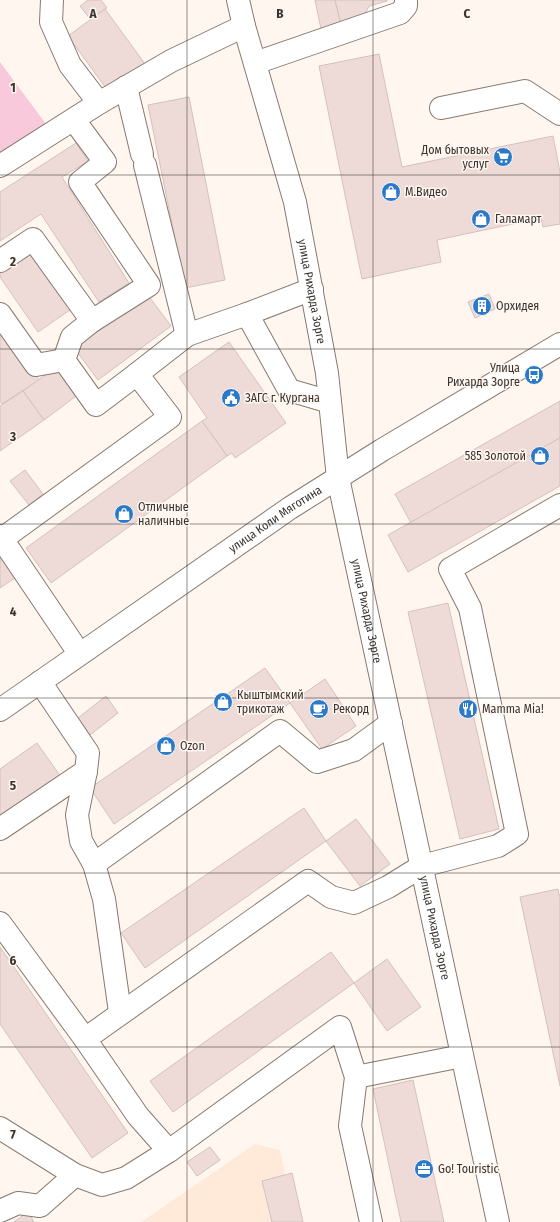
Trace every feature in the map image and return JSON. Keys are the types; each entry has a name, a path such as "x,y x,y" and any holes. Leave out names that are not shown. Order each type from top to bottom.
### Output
{"main road":[{"path":"52,0 51,22 70,65 99,103"},
{"name":"улица Рихарда Зорге","path":"238,0 294,202 312,289 330,402 338,478 498,1222"},
{"path":"255,63 400,13 406,6 406,0"},
{"path":"0,166 99,103 171,61 244,26"},
{"path":"126,87 187,335"},
{"path":"441,108 525,91 560,114"},
{"path":"64,360 72,337 92,321 149,285 80,182 105,162 74,120"},
{"path":"0,261 33,239 92,321"},
{"path":"64,360 96,405 187,335 248,314 312,289"},
{"path":"0,314 36,365 64,360"},
{"path":"248,314 289,390 330,402"},
{"name":"улица Коли Мяготина","path":"0,710 290,508 382,450 560,344"},
{"path":"80,653 1,538 170,417 137,374"},
{"path":"85,1039 120,1012 308,881 331,897 354,903 388,887 422,866 498,846 517,834 470,608 450,569 560,505"},
{"path":"40,682 88,753 77,815 81,841 94,864 104,899 120,1012"},
{"path":"94,864 280,730 317,762 354,750 391,723"},
{"path":"0,829 86,771"},
{"path":"0,923 85,1039 138,1116 169,1151"},
{"path":"0,1128 75,1174 102,1185 126,1178 169,1151 340,1027 356,1077 350,1126 371,1222"},
{"path":"356,1077 462,1056"},
{"path":"0,1211 18,1204 40,1206 75,1174"}],"shaded area":[{"path":"0,62 46,124 0,155"},
{"path":"255,1144 280,1150 295,1222 141,1222"}],"building":[{"path":"88,0 101,0 107,8 90,19 80,6"},
{"path":"315,0 335,0 341,24 321,29"},
{"path":"335,0 387,1 369,6 360,24 341,24"},
{"path":"105,9 148,68 111,95 68,36"},
{"name":"Дом бытовых услуг","path":"379,54 402,167 553,136 560,172 560,224 543,227 541,218 437,240 441,262 362,279 319,66"},
{"path":"189,97 225,280 185,288 148,105"},
{"path":"76,143 88,161 62,177 129,283 99,302 41,214 0,241 0,192"},
{"path":"27,249 70,310 38,332 0,277 0,268"},
{"path":"147,294 171,326 98,380 75,349"},
{"name":"Орхидея","path":"489,294 495,309 475,318 468,302"},
{"path":"0,328 39,380 2,404 0,402"},
{"name":"ЗАГС г. Кургана","path":"229,342 286,423 235,458 232,453 227,456 202,421 207,418 179,377"},
{"path":"62,363 83,391 44,420 23,391"},
{"path":"23,391 44,420 0,451 0,406"},
{"path":"560,401 560,438 411,523 395,494"},
{"path":"202,421 227,456 51,583 26,548"},
{"path":"560,438 560,486 408,572 388,535"},
{"path":"25,470 43,494 29,505 10,481"},
{"path":"0,557 15,578 0,588"},
{"path":"448,603 499,829 460,839 408,612"},
{"path":"265,668 290,703 114,824 90,788"},
{"path":"325,679 356,726 322,749 290,703"},
{"path":"106,696 118,713 90,735 78,718"},
{"path":"37,743 61,777 0,820 0,769"},
{"path":"304,808 326,841 145,968 121,933"},
{"path":"356,819 390,864 360,886 326,841"},
{"path":"558,889 560,898 560,1086 520,897"},
{"path":"0,947 128,1133 92,1158 0,1024"},
{"path":"331,952 354,983 173,1112 150,1081"},
{"path":"387,959 421,1007 387,1031 354,983"},
{"path":"413,1080 444,1222 401,1222 373,1089"},
{"path":"210,1147 220,1160 197,1176 187,1162"},
{"path":"292,1173 303,1222 272,1222 262,1181"},
{"path":"28,1212 34,1222 14,1222"}],"place":[{"name":"Дом бытовых услуг","path":"503,157"},
{"name":"М.Видео","path":"391,192"},
{"name":"Галамарт","path":"481,219"},
{"name":"Орхидея","path":"482,306"},
{"name":"Улица Рихарда Зорге","path":"534,375"},
{"name":"ЗАГС г. Кургана","path":"231,398"},
{"name":"585 Золотой","path":"540,456"},
{"name":"Отличные наличные","path":"124,514"},
{"name":"Кыштымский трикотаж","path":"223,702"},
{"name":"Рекорд","path":"319,709"},
{"name":"Mamma Mia!","path":"468,709"},
{"name":"Ozon","path":"166,746"},
{"name":"Go! Touristic","path":"424,1169"}]}
